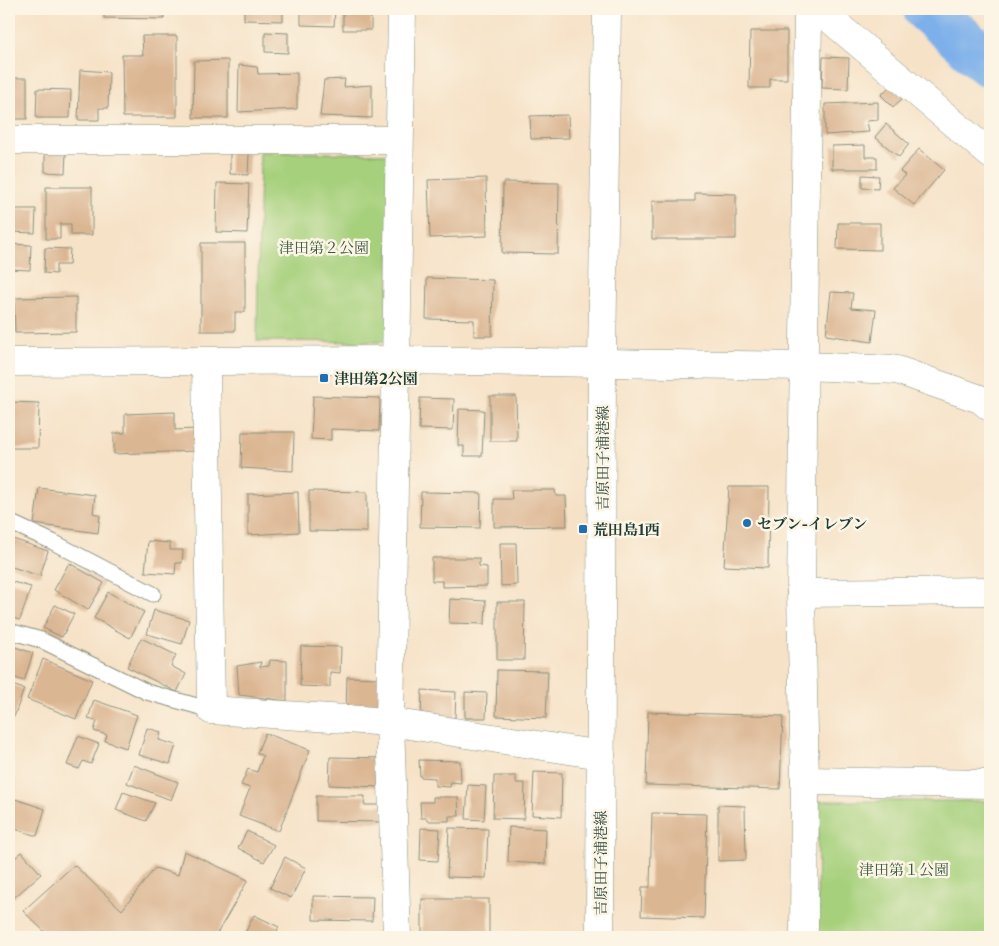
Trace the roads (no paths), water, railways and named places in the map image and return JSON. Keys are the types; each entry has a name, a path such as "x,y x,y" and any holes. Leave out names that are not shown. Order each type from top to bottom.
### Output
{"street":[{"path":"397,937 390,722 394,360 402,9"},
{"name":"吉原田子浦港線","path":"600,937 602,362 607,9"},
{"path":"804,937 805,781 802,593 808,9"},
{"path":"818,9 990,154"},
{"path":"9,140 398,140"},
{"path":"9,362 206,363 394,360 804,366 897,370 980,400 990,407"},
{"path":"206,363 211,710 390,722 601,755"},
{"path":"802,593 990,591"},
{"path":"805,781 990,784"}],"lane":[{"path":"9,522 53,542 153,594"},
{"path":"9,631 41,640 147,692 211,710"}],"waterway":[{"path":"927,9 990,64"}],"place":[{"name":"津田第2公園","path":"324,378"},
{"name":"セブン-イレブン","path":"747,523"},
{"name":"荒田島1西","path":"583,529"}],"park label":[{"name":"津田第２公園","path":"324,247"},
{"name":"津田第１公園","path":"904,869"}]}
